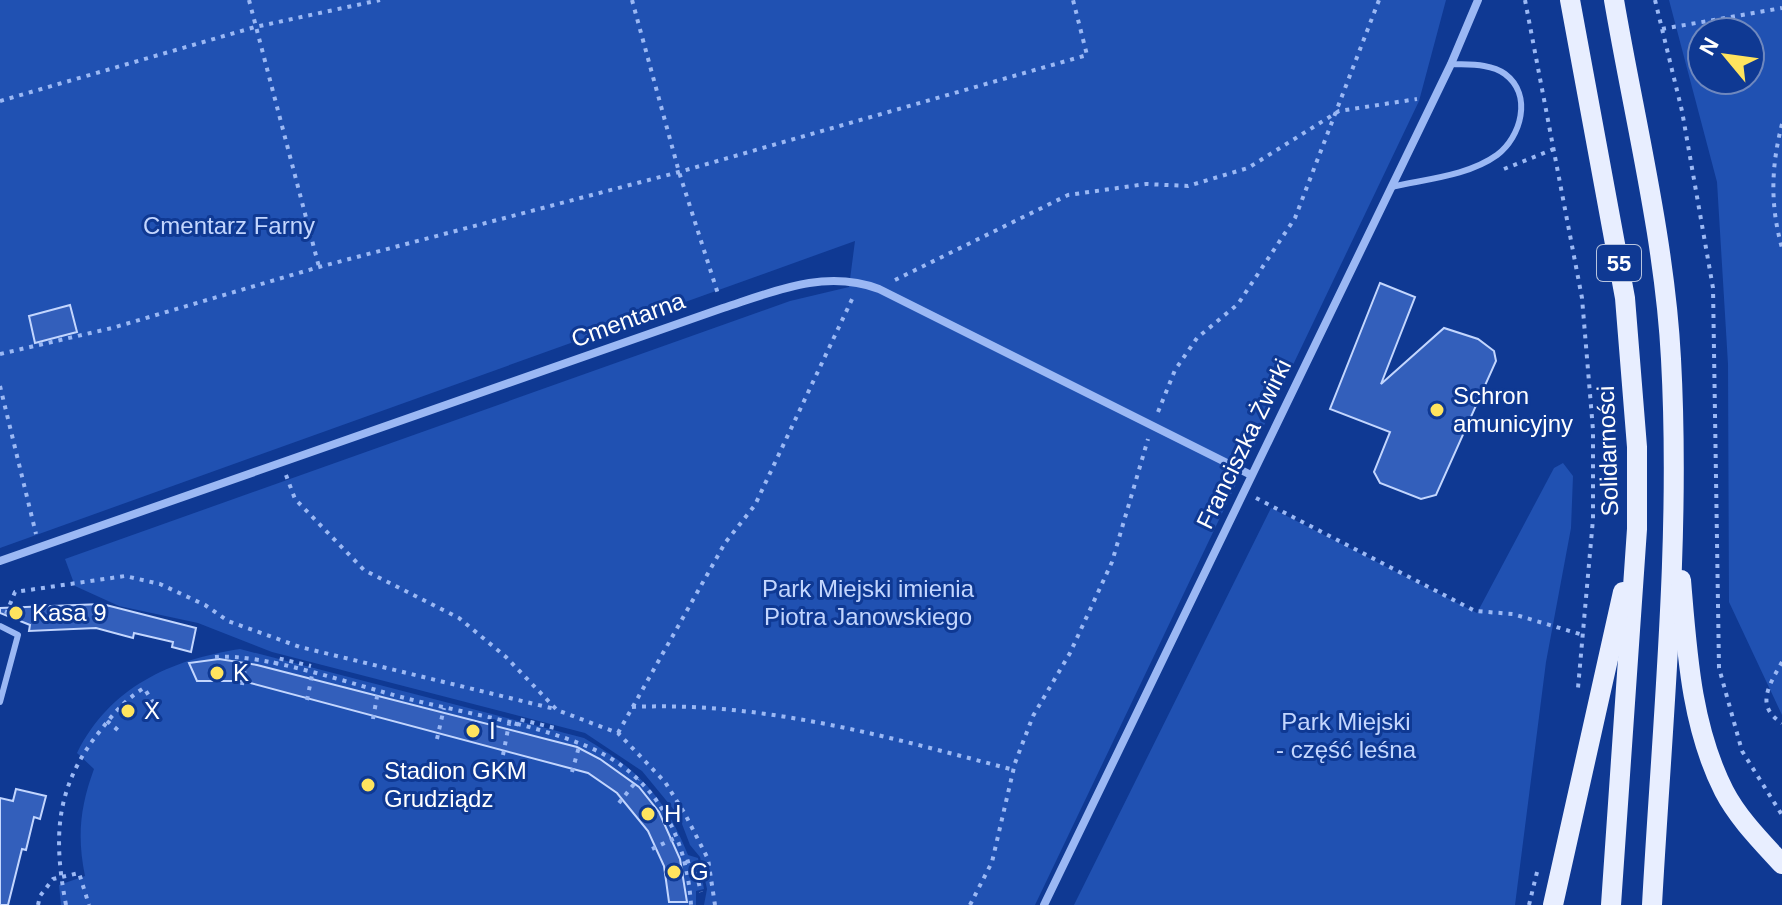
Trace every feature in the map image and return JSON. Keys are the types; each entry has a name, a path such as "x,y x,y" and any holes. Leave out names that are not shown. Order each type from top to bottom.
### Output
{"main road":[{"name":"Solidarności","path":"1570,0 1625,298 1637,447 1637,529 1611,905"},
{"name":"55","path":"1614,0 1660,264 1671,357 1674,500 1652,905"},
{"path":"1674,500 1687,659 1697,714 1725,792 1746,824 1782,864"},
{"path":"1553,905 1637,529"}],"street":[{"name":"Franciszka Żwirki","path":"1044,905 1451,64 1478,0"},
{"name":"Cmentarna","path":"0,561 723,308 786,287 832,279 860,282 879,289 1251,475"}],"lane":[{"path":"1391,187 1469,169 1489,159 1512,141 1520,126 1518,90 1505,74 1485,66 1451,64"},
{"path":"0,626 18,635 0,702"}],"path":[{"path":"249,0 319,267"},
{"path":"0,101 255,27 380,0"},
{"path":"632,0 679,172 723,308"},
{"path":"0,354 112,328 319,267 679,172 1087,55 1073,0"},
{"path":"970,905 992,862 1014,770 1033,716 1070,653 1112,562 1152,426 1182,359 1197,338 1238,304 1295,218 1339,111 1379,0"},
{"path":"1525,0 1582,298 1593,430 1593,519 1578,689"},
{"path":"1655,0 1682,111 1713,288 1719,668 1742,751 1782,815"},
{"path":"1662,29 1781,10"},
{"path":"879,289 919,266 1068,195 1146,184 1188,186 1248,168 1339,111 1435,97"},
{"path":"1782,124 1773,159 1773,213 1782,248"},
{"path":"1489,159 1499,171 1554,149"},
{"path":"618,733 725,543 755,505 860,282"},
{"path":"0,386 41,548"},
{"path":"282,464 295,499 364,570 459,618 506,657 557,710"},
{"path":"1244,491 1475,611 1513,614 1583,635"},
{"path":"0,626 15,592 125,576 160,584 205,605 228,621 300,647 557,710 618,733 665,782 679,804 708,859 715,905"},
{"path":"215,657 247,658 580,743 638,779 658,803 677,837 686,862 690,905"},
{"path":"242,685 247,658"},
{"path":"275,665 277,658 311,666"},
{"path":"1782,662 1764,695 1766,706 1782,723"},
{"path":"307,700 312,675"},
{"path":"66,905 57,835 71,774 107,721 144,688 156,707"},
{"path":"373,719 378,691"},
{"path":"632,707 680,705 809,720 1014,770"},
{"path":"437,739 444,708"},
{"path":"516,726 518,719 559,729"},
{"path":"107,721 119,731"},
{"path":"503,755 509,724"},
{"path":"572,772 580,743"},
{"path":"619,803 638,779"},
{"path":"652,849 677,837"},
{"path":"686,862 693,860 701,892"},
{"path":"1529,905 1538,865"},
{"path":"38,905 46,884 79,873 89,905"}],"green space":[{"path":"0,0 1446,0 1419,101 1035,905 704,905 707,889 700,857 690,845 679,816 642,771 585,733 272,652 198,623 119,606 75,586 65,559 790,301 849,287 855,241 0,548"},
{"path":"1669,0 1782,0 1782,715 1729,602 1728,364 1717,182 1694,96 1766,96 1766,16 1686,16 1686,64"},
{"name":"Park Miejski - część leśna","path":"1563,463 1573,476 1571,528 1546,662 1515,905 1074,905 1271,508 1477,613 1554,468"},
{"name":"Stadion GKM Grudziądz","path":"240,649 584,738 620,761 648,786 670,817 688,855 698,858 704,889 696,891 696,905 61,905 59,885 85,876 81,822 94,769 77,753 91,730 107,710 145,680 190,661"}],"building":[{"name":"Schron amunicyjny","path":"1380,283 1415,297 1381,384 1444,328 1478,339 1494,351 1496,361 1436,495 1421,499 1380,483 1374,472 1390,432 1330,409"},
{"path":"70,305 77,332 35,343 29,316"},
{"path":"102,604 196,628 191,652 172,647 173,642 134,633 133,638 96,628 29,631 30,625 0,613 0,608"},
{"path":"219,659 257,665 577,747 639,787 659,812 680,859 687,902 669,902 664,866 648,831 617,793 588,773 243,681 197,681 189,663"},
{"path":"16,789 46,796 40,819 34,817 26,850 22,849 8,905 0,905 0,798 13,801"}],"place":[{"name":"Schron amunicyjny","path":"1437,410"},
{"name":"Kasa 9","path":"16,613"},
{"name":"K","path":"217,673"},
{"name":"X","path":"128,711"},
{"name":"I","path":"473,731"},
{"name":"Stadion GKM Grudziądz","path":"368,785"},
{"name":"H","path":"648,814"},
{"name":"G","path":"674,872"}],"park label":[{"name":"Cmentarz Farny","path":"229,226"},
{"name":"Park Miejski imienia Piotra Janowskiego","path":"868,603"}]}
